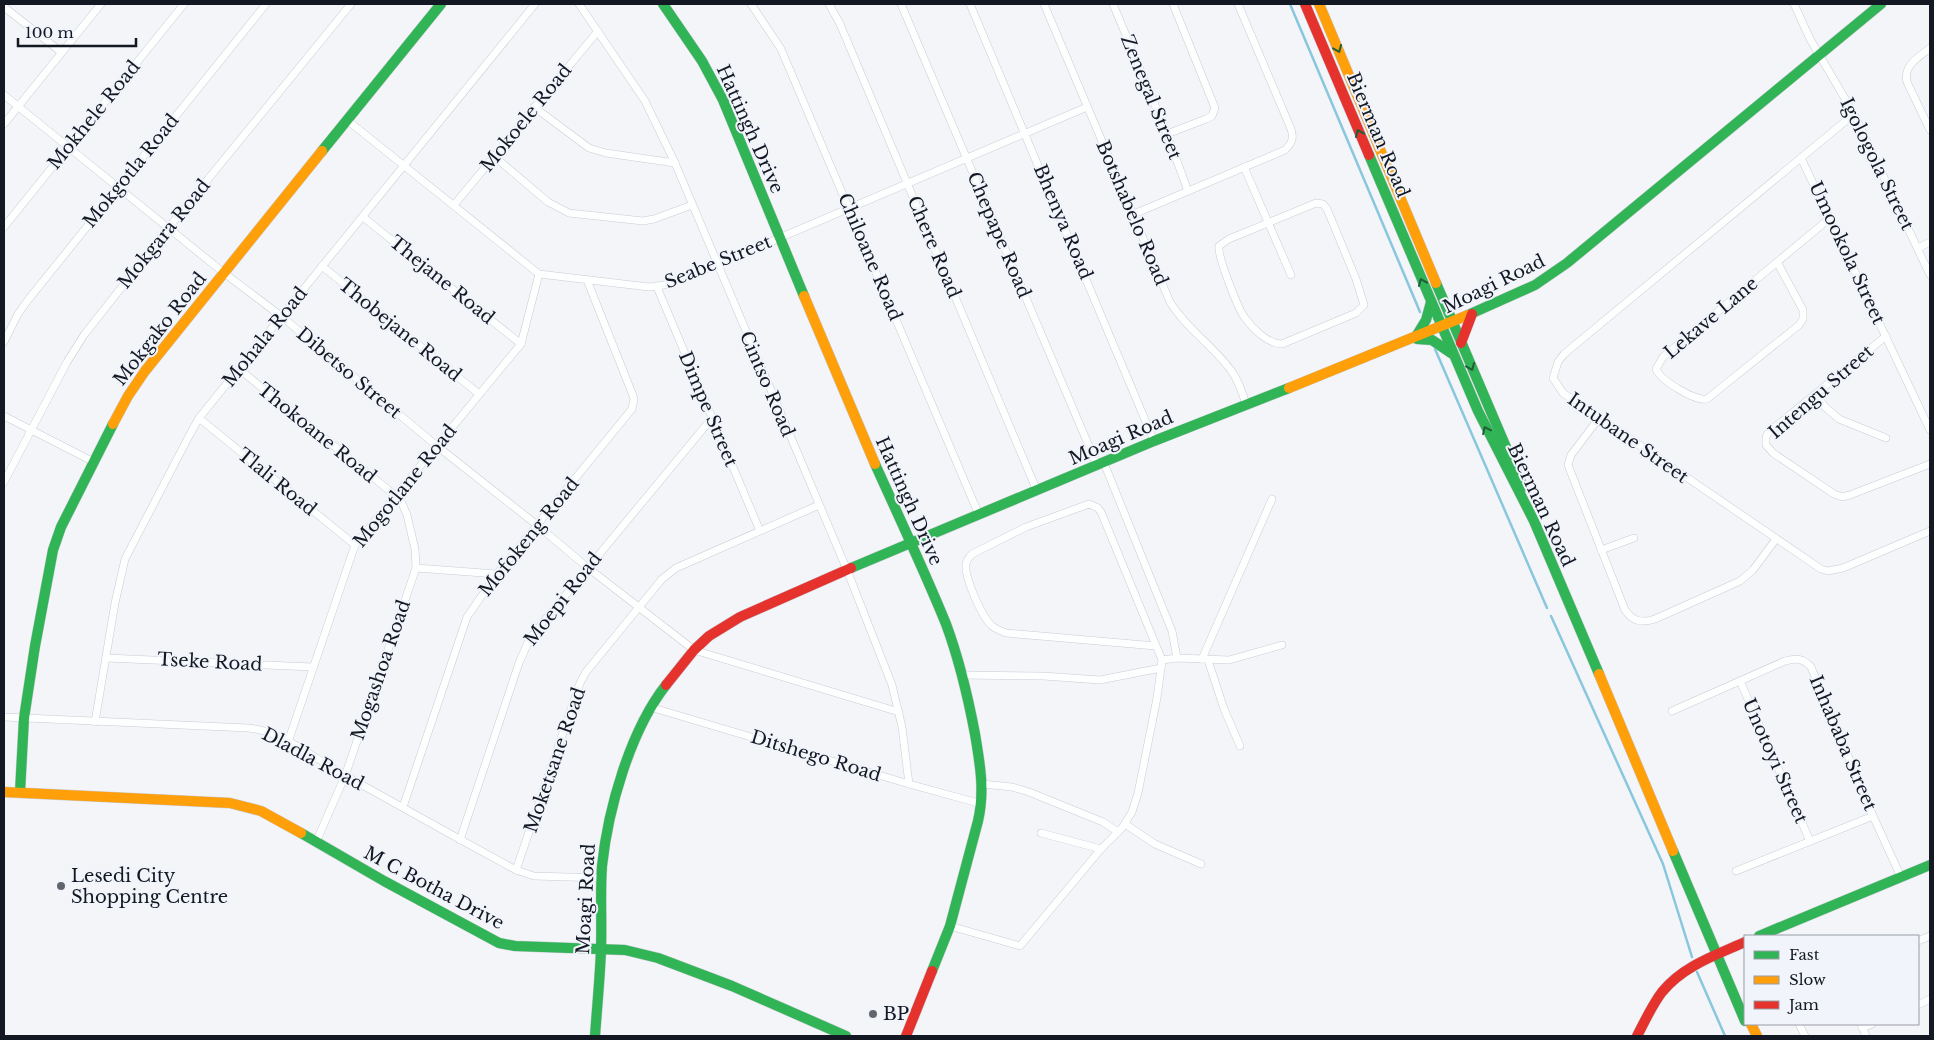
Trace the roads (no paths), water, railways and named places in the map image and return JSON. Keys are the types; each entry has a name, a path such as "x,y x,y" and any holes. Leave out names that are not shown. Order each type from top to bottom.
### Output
{"street":[{"path":"4,124 101,4"},
{"name":"Mokhele Road","path":"4,227 184,4"},
{"name":"Mokgotla Road","path":"4,342 22,307 266,4"},
{"name":"Mokgara Road","path":"4,482 80,340 169,227 351,4"},
{"name":"Mokgako Road","path":"20,792 24,718 53,550 61,527 135,385 441,4"},
{"name":"Mohala Road","path":"95,722 115,603 125,559 142,523 199,418 535,4"},
{"name":"Cintso Road","path":"579,4 645,101 675,163 716,265 847,570 892,685 899,712 909,784"},
{"name":"Hattingh Drive","path":"663,4 702,61 723,100 848,402 946,625 962,674 979,755 982,804 950,926 906,1036"},
{"name":"Chiloane Road","path":"751,4 781,50 850,208 979,515"},
{"name":"Chere Road","path":"829,4 840,24 908,183 1037,491"},
{"name":"Chepape Road","path":"901,4 1172,630 1177,658"},
{"name":"Bhenya Road","path":"970,4 1154,441"},
{"name":"Botshabelo Road","path":"1044,4 1170,302 1182,319 1229,367 1239,384 1246,404"},
{"name":"Zenegal Street","path":"1113,4 1167,134 1188,191"},
{"path":"1167,134 1212,116 1215,108 1173,4"},
{"path":"1134,214 1285,150 1292,142 1291,129 1238,4"},
{"name":"Bierman Road","path":"1305,4 1430,302 1486,430 1534,521 1719,954 1744,1008"},
{"name":"Bierman Road","path":"1319,4 1461,343 1551,548 1744,1017"},
{"name":"Igologola Street","path":"1794,4 1810,39 1854,114 1930,275"},
{"name":"Moagi Road","path":"595,1036 601,949 602,878 606,837 619,782 637,733 650,707 694,650 724,626 740,617 847,570 1154,441 1413,339 1535,286 1553,274 1881,4"},
{"path":"4,7 61,52"},
{"name":"Mokoele Road","path":"454,205 598,31"},
{"path":"1930,48 1911,63 1906,74 1907,82 1930,130"},
{"name":"Dibetso Street","path":"4,95 119,186 224,273 281,316 436,446 537,525 638,608 694,650"},
{"path":"534,107 589,148 606,153 675,163"},
{"name":"Seabe Street","path":"539,274 657,287 716,265 1087,107"},
{"name":"Intubane Street","path":"1854,114 1564,354 1558,362 1553,378 1563,393 1776,539 1828,571 1843,568 1930,531"},
{"path":"347,120 539,274"},
{"path":"495,157 548,202 569,213 643,221 654,219 692,205"},
{"name":"Umookola Street","path":"1801,158 1930,430"},
{"path":"1244,167 1291,276"},
{"path":"1316,203 1323,204 1327,209 1356,279 1363,301 1362,309 1282,344 1271,342 1266,338 1242,314 1218,250 1219,246 1229,239 1268,222 1316,203"},
{"name":"Thejane Road","path":"363,216 521,344"},
{"name":"Lekave Lane","path":"1777,262 1803,310 1803,319 1799,325 1707,399 1694,398 1660,375 1656,369 1663,357 1777,262 1830,218"},
{"path":"1918,248 1930,242"},
{"name":"Thobejane Road","path":"322,266 479,394"},
{"name":"Mogotlane Road","path":"288,742 356,545 521,344 539,274"},
{"name":"Mofokeng Road","path":"403,808 465,621 497,574 625,420 634,405 632,393 587,280"},
{"name":"Dimpe Street","path":"657,287 760,531"},
{"path":"1413,339 1426,320 1430,302"},
{"path":"1461,343 1472,314"},
{"name":"Intengu Street","path":"1886,336 1768,433 1766,445 1773,453 1834,494 1842,497 1930,464"},
{"path":"1413,339 1432,340 1454,355"},
{"name":"Thokoane Road","path":"239,369 396,496"},
{"path":"1816,394 1839,419 1886,438"},
{"path":"4,416 94,462"},
{"name":"Tlali Road","path":"199,418 356,545"},
{"name":"Moepi Road","path":"460,840 525,646 587,567 712,418"},
{"path":"1599,418 1571,456 1568,465 1625,610 1634,620 1642,622 1664,615 1740,581 1753,570 1776,539"},
{"name":"Mogashoa Road","path":"316,842 345,776 416,568 415,549 407,515 402,503 396,496"},
{"path":"1240,746 1205,660 1272,499"},
{"name":"Moketsane Road","path":"516,870 580,683 586,672 662,579 676,568 819,505"},
{"path":"950,926 1020,946 1125,824 1132,812 1138,794 1157,698 1161,664 1156,646 1101,512 1094,505 1083,506 1026,527 977,550 968,557 966,569 975,598 988,621 999,630 1006,633 1156,646"},
{"path":"1601,550 1634,538"},
{"path":"416,568 497,574"},
{"path":"962,674 1043,676 1100,680 1177,658 1229,660 1282,645"},
{"path":"694,650 899,712"},
{"name":"Tseke Road","path":"106,658 313,667"},
{"name":"Inhababa Street","path":"1672,711 1785,661 1802,659 1811,667 1873,816 1901,877"},
{"name":"Unotoyi Street","path":"1740,681 1810,841"},
{"name":"Ditshego Road","path":"650,707 982,804"},
{"name":"Dladla Road","path":"4,718 255,729 288,742 345,776 516,870 534,876 602,878"},
{"path":"982,784 1012,787 1029,792 1103,822 1118,832"},
{"name":"M C Botha Drive","path":"4,792 234,803 263,811 498,943 515,946 625,950 658,958 732,986 846,1036"},
{"path":"1736,871 1873,816"},
{"path":"1125,824 1155,844 1201,864"},
{"path":"1041,833 1101,850"},
{"path":"1763,935 1930,865"},
{"path":"1638,1036 1663,991 1688,970 1744,942"},
{"path":"1862,1026 1866,1036"}],"waterway":[{"path":"1290,4 1420,312"},
{"path":"1435,349 1547,608"},
{"path":"1551,616 1663,864 1692,957"},
{"path":"1697,972 1725,1036"}],"place":[{"name":"Lesedi City Shopping Centre","path":"61,886"},
{"name":"BP","path":"873,1014"}]}
